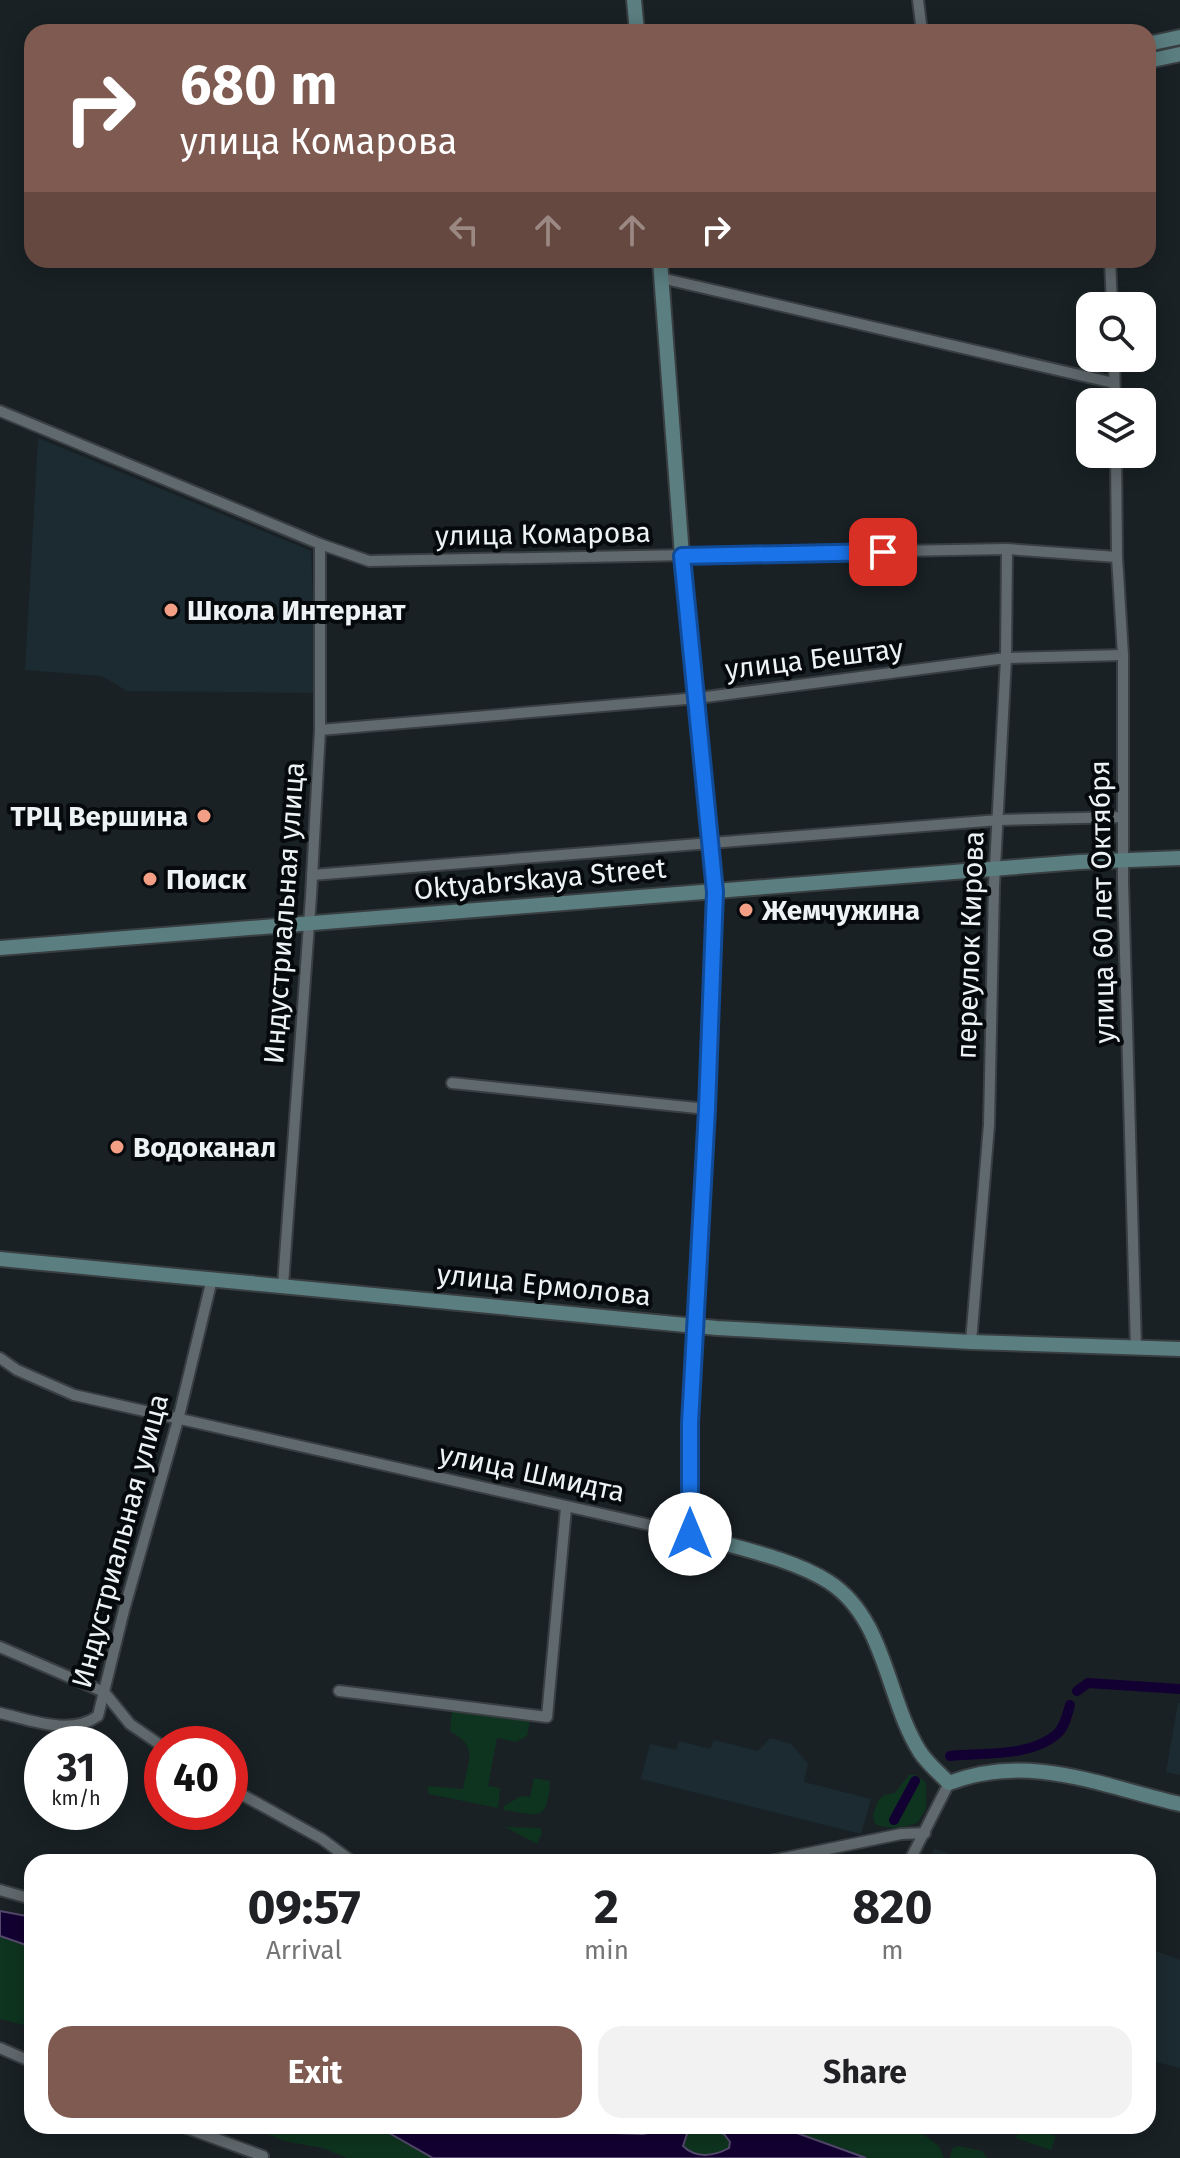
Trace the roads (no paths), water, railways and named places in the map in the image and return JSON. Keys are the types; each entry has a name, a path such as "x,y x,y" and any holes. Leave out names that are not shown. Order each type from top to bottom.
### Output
{"street":[{"path":"634,0 636,24"},
{"path":"918,0 921,24"},
{"path":"1156,42 1180,37"},
{"path":"1156,59 1180,54"},
{"path":"660,268 682,556 715,892 690,1423 690,1534"},
{"path":"1110,268 1111,292"},
{"path":"661,278 1114,383"},
{"path":"1114,372 1114,388"},
{"name":"улица Комарова","path":"0,411 320,544 369,561 1007,549 1117,557"},
{"name":"улица 60 лет Октября","path":"1116,468 1117,557 1123,655 1123,859 1136,1349"},
{"name":"Индустриальная улица","path":"283,1285 320,730 320,544"},
{"name":"переулок Кирова","path":"971,1342 989,1125 994,886 1006,658 1007,549"},
{"name":"улица Бештау","path":"320,730 698,698 1006,658 1123,655"},
{"name":"Oktyabrskaya Street","path":"312,875 999,820 1123,817"},
{"name":"Oktyabrskaya Street","path":"0,948 1123,859 1180,858"},
{"path":"452,1083 707,1109"},
{"name":"улица Ермолова","path":"0,1259 696,1326 971,1342 1180,1349"},
{"name":"Индустриальная улица","path":"0,1713 47,1724 87,1724 98,1716 124,1610 178,1420 212,1279"},
{"name":"улица Шмидта","path":"0,1358 17,1370 74,1395 690,1534 806,1570 828,1581 858,1610 874,1639 918,1748 949,1783"},
{"path":"339,1691 547,1717 566,1508"},
{"path":"0,1647 104,1692 130,1724 144,1734"},
{"path":"913,1854 949,1783 994,1771 1031,1769 1061,1773 1180,1804"},
{"path":"248,1798 322,1839 342,1854"},
{"path":"804,1854 901,1834 925,1833"},
{"path":"0,1890 24,1897"},
{"path":"0,2048 24,2058"},
{"path":"203,2134 263,2156"}],"waterway":[{"path":"1077,1691 1088,1683 1180,1689"},
{"path":"950,1756 1020,1750 1046,1742 1062,1728 1070,1705"},
{"path":"894,1820 915,1781"}],"place":[{"name":"Школа Интернат","path":"171,610"},
{"name":"ТРЦ Вершина","path":"204,816"},
{"name":"Поиск","path":"150,879"},
{"name":"Жемчужина","path":"746,910"},
{"name":"Водоканал","path":"117,1147"}]}
